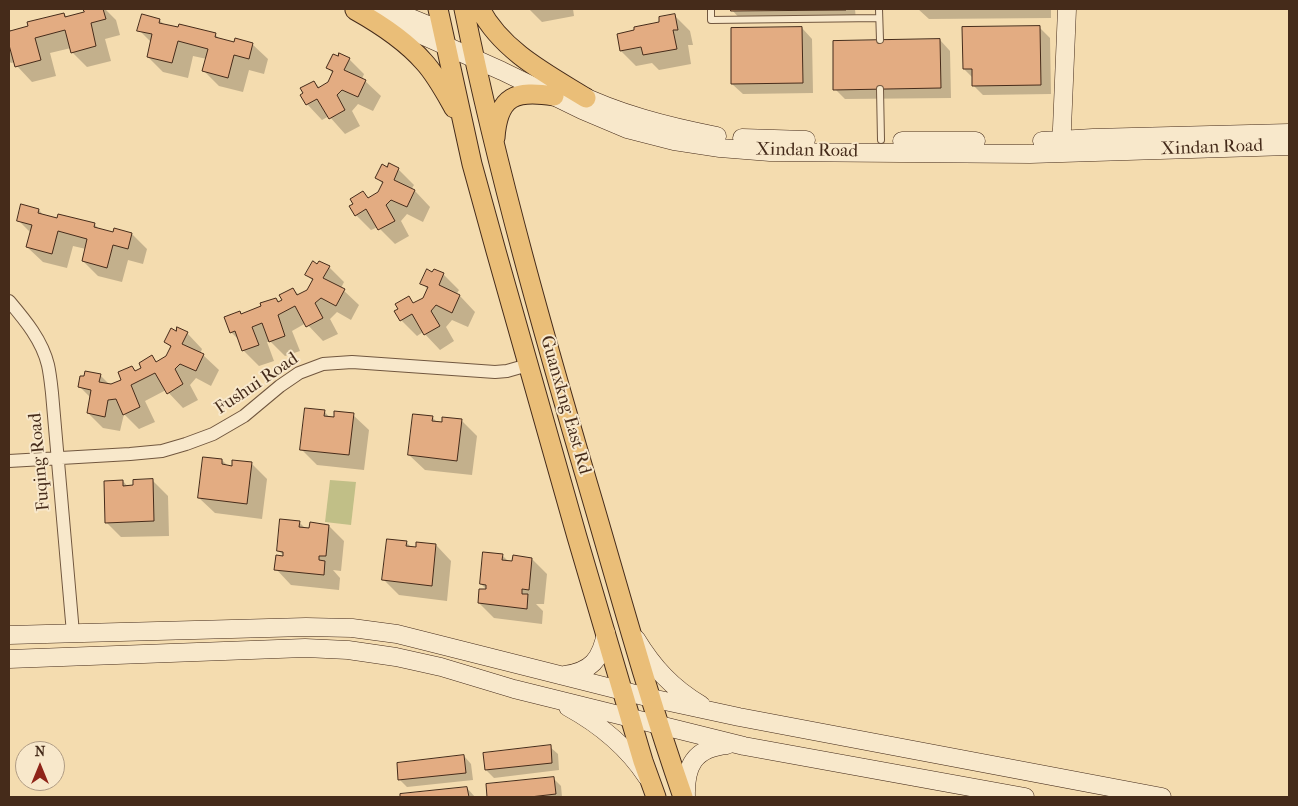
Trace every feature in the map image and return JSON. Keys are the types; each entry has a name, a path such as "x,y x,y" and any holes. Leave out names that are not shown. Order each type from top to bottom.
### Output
{"main road":[{"path":"354,9 388,30 410,47 425,62 444,90 463,126"},
{"name":"Guanxkng East Rd","path":"438,9 472,164 622,690 654,792"},
{"name":"Guanxkng East Rd","path":"464,9 494,144 528,276 630,630 684,797"},
{"path":"480,9 492,28 510,47 586,98"},
{"path":"494,144 496,125 504,105 509,100 521,95 554,96"}],"street":[{"name":"Xindan Road","path":"354,9 415,32 444,39"},
{"name":"Xindan Road","path":"388,9 444,39 586,98 633,116 674,128 717,136 760,139 1031,142 1061,146 1289,146"},
{"path":"1061,146 1067,9"},
{"name":"Xindan Road","path":"473,51 554,96 627,129 674,141 720,148 770,152 961,154 1061,146 1289,133"},
{"name":"Fuqing Road","path":"9,301 21,314 36,336 48,364 73,633"},
{"name":"Fushui Road","path":"9,461 154,452 186,444 213,434 244,416 299,373 323,364 352,362 488,372 507,371 528,365"},
{"path":"9,635 306,627 352,628 397,634 651,698 1162,797"},
{"path":"630,630 661,674 686,695 713,711"},
{"path":"563,675 579,672 593,664 601,650 606,633"},
{"path":"9,659 305,648 348,650 396,657 441,667 514,689 744,746 1025,797"},
{"path":"545,697 586,718 611,737 636,762 654,792"},
{"path":"684,797 687,775 695,758 705,750 716,746 744,746"}],"lane":[{"path":"711,9 711,20 879,18"},
{"path":"879,9 880,40"},
{"path":"880,89 881,140"}],"shaded area":[{"path":"330,480 356,482 351,525 325,522"}],"building":[{"path":"83,9 103,9 106,19 91,23 96,46 71,53 65,30 35,38 41,60 15,67 9,45 9,28 10,31 28,26 27,22 64,13 65,17 84,12"},
{"path":"731,9 846,9 846,10 731,11"},
{"path":"142,14 160,19 159,23 178,27 179,24 216,33 215,37 234,42 235,38 253,43 249,59 234,55 228,78 202,71 208,49 178,41 172,63 147,57 152,34 137,31"},
{"path":"675,14 678,30 673,30 677,49 643,55 641,47 620,51 617,34 634,30 634,27 659,22 659,17"},
{"path":"1040,26 1041,85 972,86 972,69 963,69 962,27"},
{"path":"802,27 803,83 731,84 731,28"},
{"path":"940,39 941,88 833,90 833,41"},
{"path":"339,53 350,58 344,70 366,80 358,97 342,90 337,95 345,110 329,119 317,99 306,105 300,95 303,93 300,88 314,81 318,88 328,82 333,71 326,68 333,54 338,56"},
{"path":"389,163 399,168 394,180 415,190 407,207 391,200 386,205 395,221 378,230 366,209 355,216 349,206 353,204 350,199 363,191 368,198 378,192 383,182 375,178 382,164 387,167"},
{"path":"21,204 39,209 38,213 57,218 58,214 95,223 94,227 113,232 114,228 132,233 128,249 113,245 107,268 82,261 87,239 58,231 52,254 26,247 32,225 17,221"},
{"path":"313,261 317,264 319,261 330,266 323,278 345,289 336,306 321,298 315,303 323,318 306,327 295,306 278,315 285,336 269,342 262,323 252,327 259,345 242,351 235,331 230,333 224,317 240,311 241,314 261,306 260,303 276,298 278,302 282,300 279,295 293,288 297,295 307,290 313,279 305,275"},
{"path":"427,269 432,272 434,269 444,273 439,285 460,295 452,313 436,305 431,311 440,326 424,335 412,314 400,321 394,311 398,309 395,304 409,296 413,303 423,298 428,287 420,284"},
{"path":"177,327 188,332 182,344 204,354 196,371 180,364 175,369 183,384 167,394 155,373 131,385 140,407 123,415 116,399 108,400 105,417 87,413 91,390 78,387 80,376 84,376 85,371 101,374 99,382 111,384 121,380 118,372 132,366 135,371 141,368 139,363 152,355 156,362 166,356 171,346 164,342 171,328 176,331"},
{"path":"305,408 325,410 324,416 334,417 334,411 354,413 349,455 300,450"},
{"path":"413,414 433,416 432,421 442,422 442,417 462,419 457,461 408,455"},
{"path":"203,457 222,459 222,464 232,466 232,460 252,462 247,504 198,498"},
{"path":"153,479 154,521 105,523 104,481 123,480 123,486 133,485 133,480"},
{"path":"280,519 300,521 299,527 309,528 310,522 329,525 326,556 319,556 319,560 325,561 324,575 274,570 276,555 283,556 283,552 277,551"},
{"path":"387,539 407,541 406,546 416,547 416,542 436,544 432,586 382,580"},
{"path":"483,552 503,554 502,560 512,561 513,555 532,558 529,590 522,589 522,594 528,594 527,609 478,603 479,589 486,589 486,585 480,584"},
{"path":"551,745 552,763 485,770 483,753"},
{"path":"464,755 466,773 398,780 397,763"},
{"path":"554,777 556,794 530,797 487,797 486,784"},
{"path":"467,787 469,797 400,797 400,794"}]}
